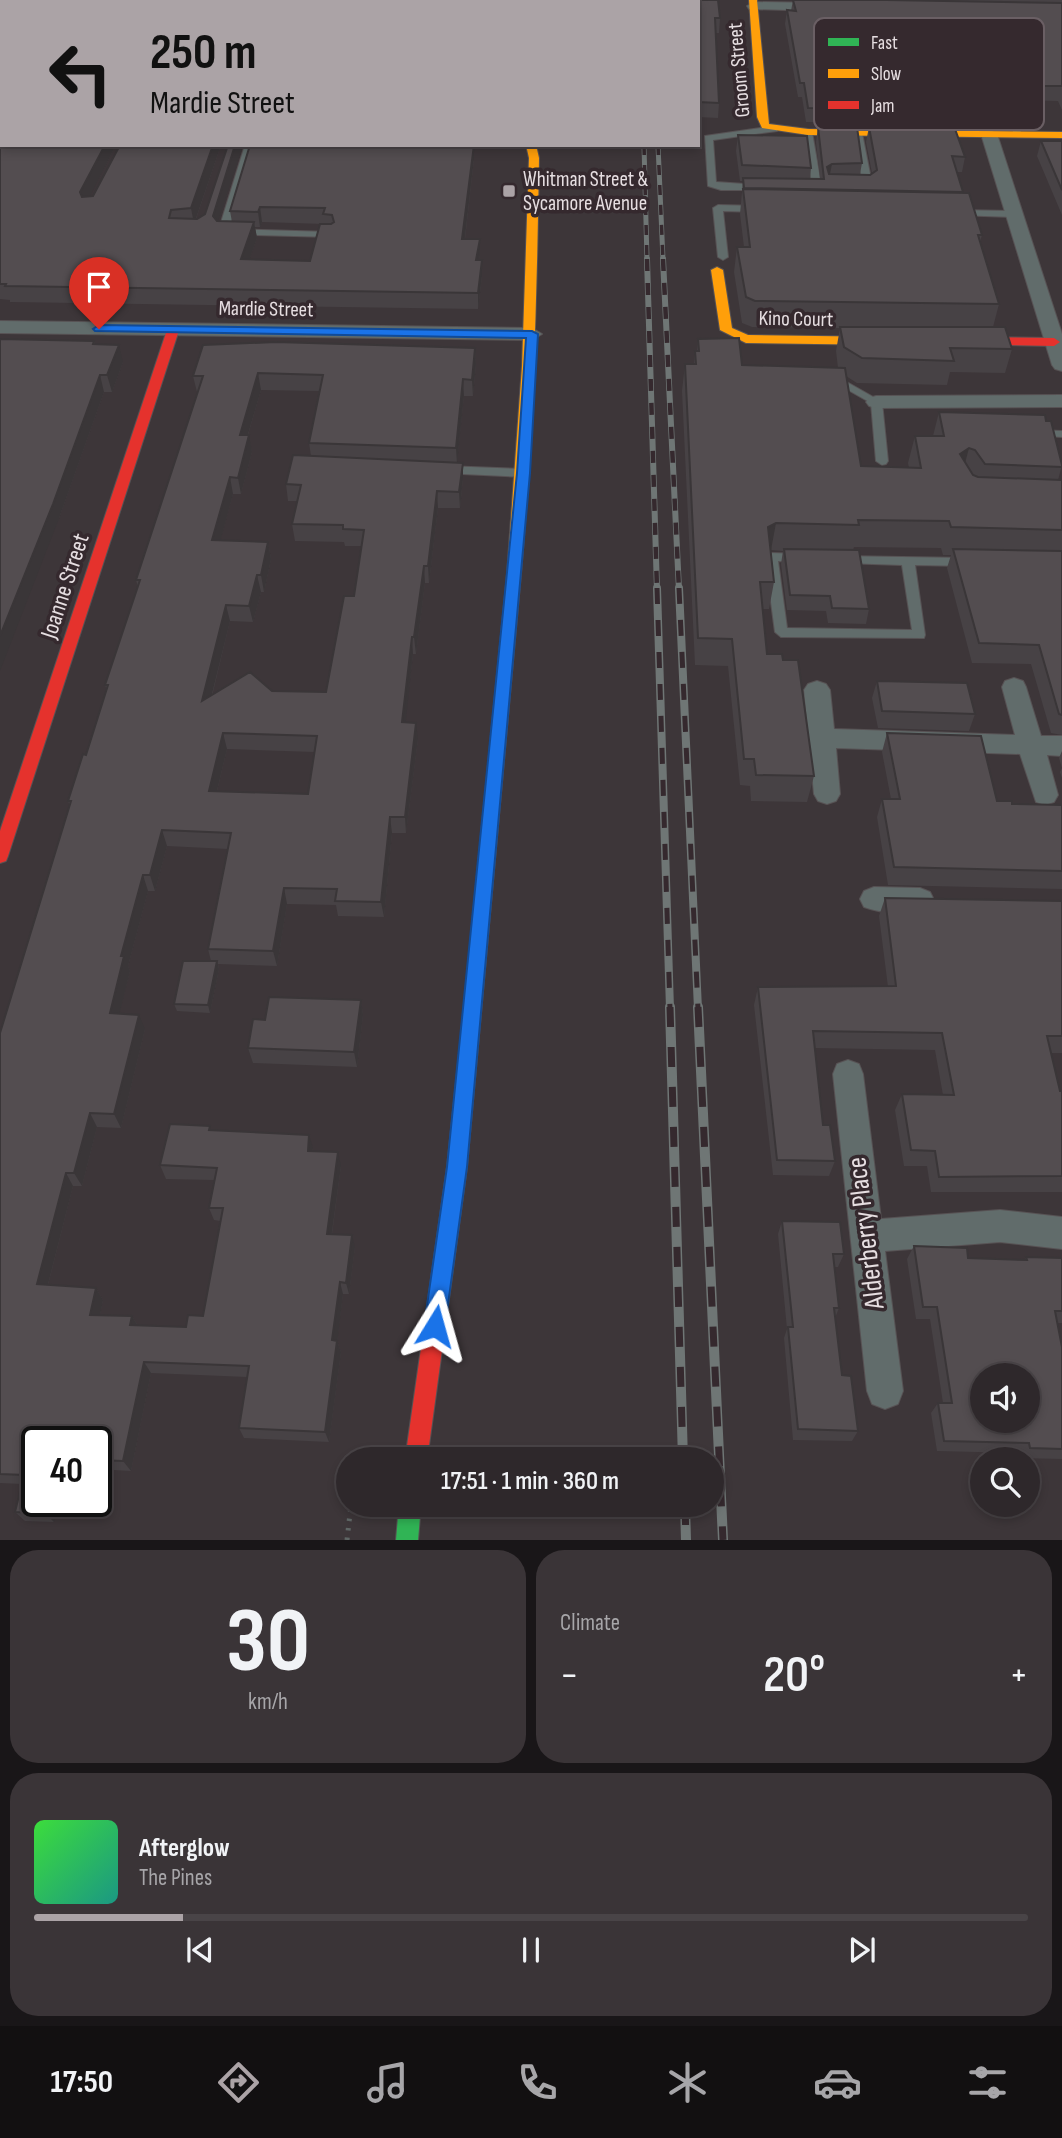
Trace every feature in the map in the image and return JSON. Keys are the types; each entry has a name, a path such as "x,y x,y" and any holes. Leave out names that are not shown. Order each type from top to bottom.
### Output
{"street":[{"path":"753,3 838,7"},
{"name":"Groom Street","path":"753,3 762,117 765,126 774,129"},
{"path":"774,129 808,132 1062,135"},
{"path":"989,134 1062,365"},
{"path":"418,1447 457,1167 524,473 532,334 534,158 531,147"},
{"name":"Kino Court","path":"720,263 726,330 733,335 746,339 900,341"},
{"name":"Mardie Street","path":"0,327 532,334"},
{"name":"Joanne Street","path":"0,856 173,330"},
{"path":"942,341 1054,342"},
{"path":"876,402 1062,401"},
{"path":"1014,687 1045,795"},
{"path":"817,690 827,794"},
{"path":"822,738 1062,746"},
{"path":"874,899 941,901"},
{"name":"Alderberry Place","path":"848,1074 885,1391"},
{"path":"866,1236 1000,1226 1062,1233"},
{"path":"407,1539 409,1517"}],"lane":[{"path":"774,129 708,138 711,184 721,187 776,189"},
{"path":"1016,130 1018,135"},
{"path":"804,189 817,190 808,132"},
{"path":"843,184 867,184 858,133"},
{"path":"249,147 223,232 330,235"},
{"path":"720,263 718,208 772,209"},
{"path":"945,213 1013,214"},
{"path":"820,375 834,376 876,402 882,461"},
{"path":"1017,432 1062,434"},
{"path":"425,470 524,473"},
{"path":"908,561 919,635 782,632 771,557 978,562"}],"path":[{"path":"347,1539 350,1517"}],"building":[{"path":"700,0 718,0 720,18 715,18 719,103 700,102"},
{"path":"793,0 1062,3 1062,86 1044,86 1044,18 814,18 814,108 808,108 804,83 800,83 787,10 796,11"},
{"path":"818,130 857,130 862,163 832,164 827,167 829,174 870,175 877,170 870,130 955,130 965,157 952,156 963,192 744,188 743,178 824,179"},
{"path":"738,135 807,136 811,168 742,165"},
{"path":"1041,141 1062,141 1062,190"},
{"path":"0,147 104,147 80,192 82,197 93,196 119,147 212,147 191,208 171,210 169,218 197,219 205,214 227,147 234,147 213,216 217,221 254,222 241,259 310,261 320,224 334,222 332,215 323,214 325,208 260,207 258,212 230,211 249,147 474,147 462,239 480,239 476,260 482,260 478,293 0,284"},
{"path":"743,189 969,193 982,235 978,235 999,304 755,301 746,297 737,247 750,247"},
{"path":"840,327 1005,327 1012,349 950,348 954,361 862,358 844,347"},
{"path":"739,338 742,365 845,368 861,466 921,468 915,436 944,436 939,412 1045,415 1046,421 1051,421 1062,465 985,464 975,450 969,448 960,454 973,475 978,477 1062,480 1062,530 951,527 949,521 858,520 859,525 776,523 768,527 774,582 760,582 767,654 782,654 783,660 798,660 814,776 756,775 754,759 744,759 732,639 698,638 685,364 696,364 698,339"},
{"path":"0,339 94,341 93,344 119,345 107,375 100,375 53,504 0,636"},
{"path":"276,342 475,348 472,380 463,379 456,448 309,443 323,375 258,373 240,435 249,435 238,478 230,477 212,540 268,542 261,575 257,575 249,606 226,605 202,701 250,672 272,691 326,692 344,596 354,596 364,530 343,529 343,525 292,524 301,485 286,484 293,455 463,463 459,492 437,491 428,566 424,566 412,637 402,722 416,723 405,817 390,817 381,902 335,901 337,889 284,888 273,951 208,949 231,833 162,830 150,875 143,875 121,956 124,956 110,1013 139,1015 114,1114 90,1113 74,1173 66,1173 37,1284 96,1288 90,1315 132,1316 130,1325 186,1327 188,1315 203,1316 223,1208 209,1208 217,1168 160,1165 170,1124 210,1126 209,1130 309,1135 308,1151 338,1152 327,1234 352,1235 346,1283 340,1282 332,1340 337,1341 325,1432 239,1428 249,1366 144,1362 123,1461 112,1461 112,1426 21,1426 21,1475 0,1474 0,1033 71,801 68,801 83,754 86,755 108,685 105,685 140,580 136,580 203,376 193,376 203,345","holes":["223,733 317,736 308,794 209,791"]},
{"path":"784,549 859,550 869,609 832,608 830,596 790,595"},
{"path":"953,549 1062,551 1062,715 1059,714 1039,645 979,643"},
{"path":"877,681 967,683 975,714 882,711"},
{"path":"887,733 981,736 997,801 1062,805 1062,871 894,867 882,799 900,799"},
{"path":"885,898 1062,901 1062,1036 1047,1036 1062,1091 1062,1176 939,1177 935,1151 911,1150 902,1094 954,1095 942,1033 813,1031 823,1125 830,1125 835,1161 777,1160 758,987 896,986"},
{"path":"183,961 217,961 208,1005 174,1004"},
{"path":"269,997 361,1000 354,1052 248,1048 253,1019 265,1020"},
{"path":"782,1221 840,1222 844,1254 833,1254 839,1308 834,1308 842,1375 851,1376 858,1431 798,1429 788,1327 793,1327"},
{"path":"914,1246 967,1248 968,1258 1062,1258 1062,1311 1055,1311 1062,1347 1062,1449 1030,1447 1029,1443 944,1441 938,1403 952,1403 937,1307 923,1307"},
{"path":"21,1487 21,1512 15,1512"}],"railway":[{"path":"644,147 647,260"},
{"path":"658,147 663,260"},
{"path":"647,259 657,590"},
{"path":"663,259 679,590"},
{"path":"657,588 670,1009"},
{"path":"679,588 698,1009"},
{"path":"670,1007 683,1447"},
{"path":"698,1007 723,1540"},
{"path":"685,1517 686,1540"}],"traffic: fast":[{"path":"471,1025 514,574"},
{"path":"407,1540 409,1517"}],"traffic: slow":[{"path":"753,0 762,117 765,126 808,132 1062,135"},
{"path":"514,574 529,366 534,158 531,147"},
{"path":"717,270 726,330 746,339 888,341"}],"traffic: jam":[{"path":"0,856 173,330"},
{"path":"959,341 1054,342"},
{"path":"418,1447 457,1167 471,1025"}],"place":[{"name":"Whitman Street & Sycamore Avenue","path":"509,191"}],"route":[{"path":"99,329 532,334 524,473 457,1167 435,1326"}]}
